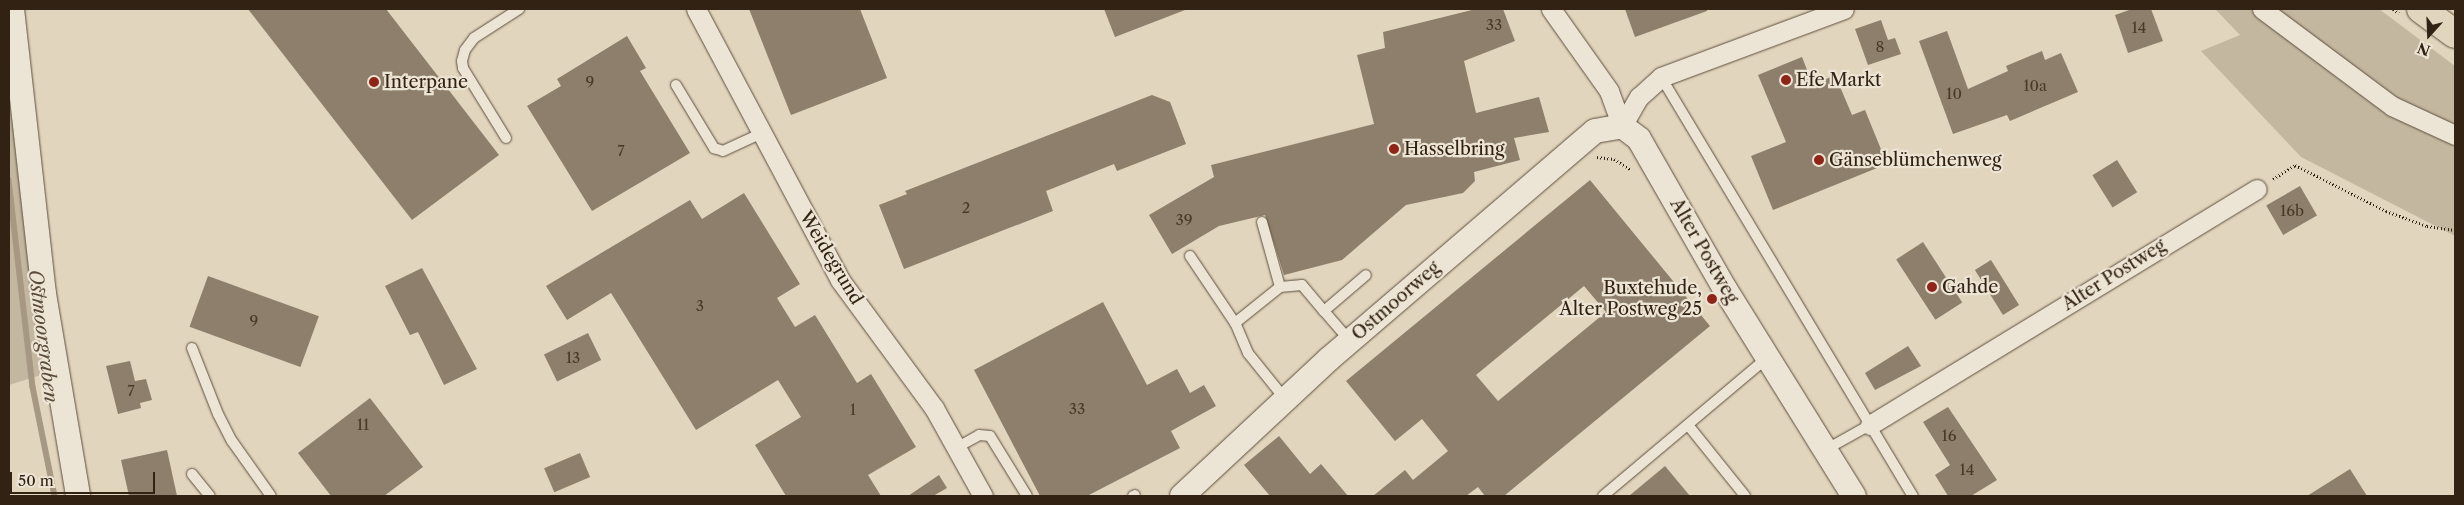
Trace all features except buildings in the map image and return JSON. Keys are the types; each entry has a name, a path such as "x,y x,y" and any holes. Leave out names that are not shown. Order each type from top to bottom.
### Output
{"main road":[{"path":"2421,9 2455,34"}],"street":[{"path":"12,9 44,294 78,496"},
{"name":"Weidegrund","path":"696,9 840,280 934,408 983,496"},
{"name":"Alter Postweg","path":"1551,9 1609,91 1622,126 1639,139 1768,357 1854,496"},
{"path":"1622,126 1639,98 1661,77 1844,9"},
{"path":"2262,9 2392,106 2455,135"},
{"name":"Ostmoorweg","path":"1182,496 1350,341 1595,131 1622,126"},
{"name":"Alter Postweg","path":"1870,426 2257,189"}],"lane":[{"path":"506,138 463,68 462,61 465,50 474,38 519,9"},
{"path":"1661,77 1913,496"},
{"path":"676,85 714,148 723,151 762,133"},
{"path":"1262,222 1280,287"},
{"path":"1190,256 1235,323 1248,353 1285,399"},
{"path":"1324,311 1366,275"},
{"path":"1235,323 1280,287 1302,285 1350,341"},
{"path":"192,348 218,414 232,441 272,496"},
{"path":"1603,496 1768,357"},
{"path":"1688,426 1745,496"},
{"path":"1825,450 1870,426"},
{"path":"956,448 979,435 990,436 1027,496"},
{"path":"192,474 210,496"}],"path":[{"path":"1588,156 1614,159 1638,173"},
{"path":"2257,189 2295,165 2386,211 2427,226 2455,230"}],"shaded area":[{"path":"2215,9 2379,9 2455,66 2455,236 2301,157 2201,51 2240,35"},
{"path":"9,39 22,192 44,374 9,385"}],"waterway":[{"name":"Ostmoorgraben","path":"9,180 33,387 55,496"}],"place":[{"name":"Efe Markt","path":"1786,80"},
{"name":"Interpane","path":"374,82"},
{"name":"Hasselbring","path":"1394,149"},
{"name":"Gänseblümchenweg","path":"1819,160"},
{"name":"Gahde","path":"1932,287"},
{"name":"Buxtehude, Alter Postweg 25","path":"1712,299"}]}
